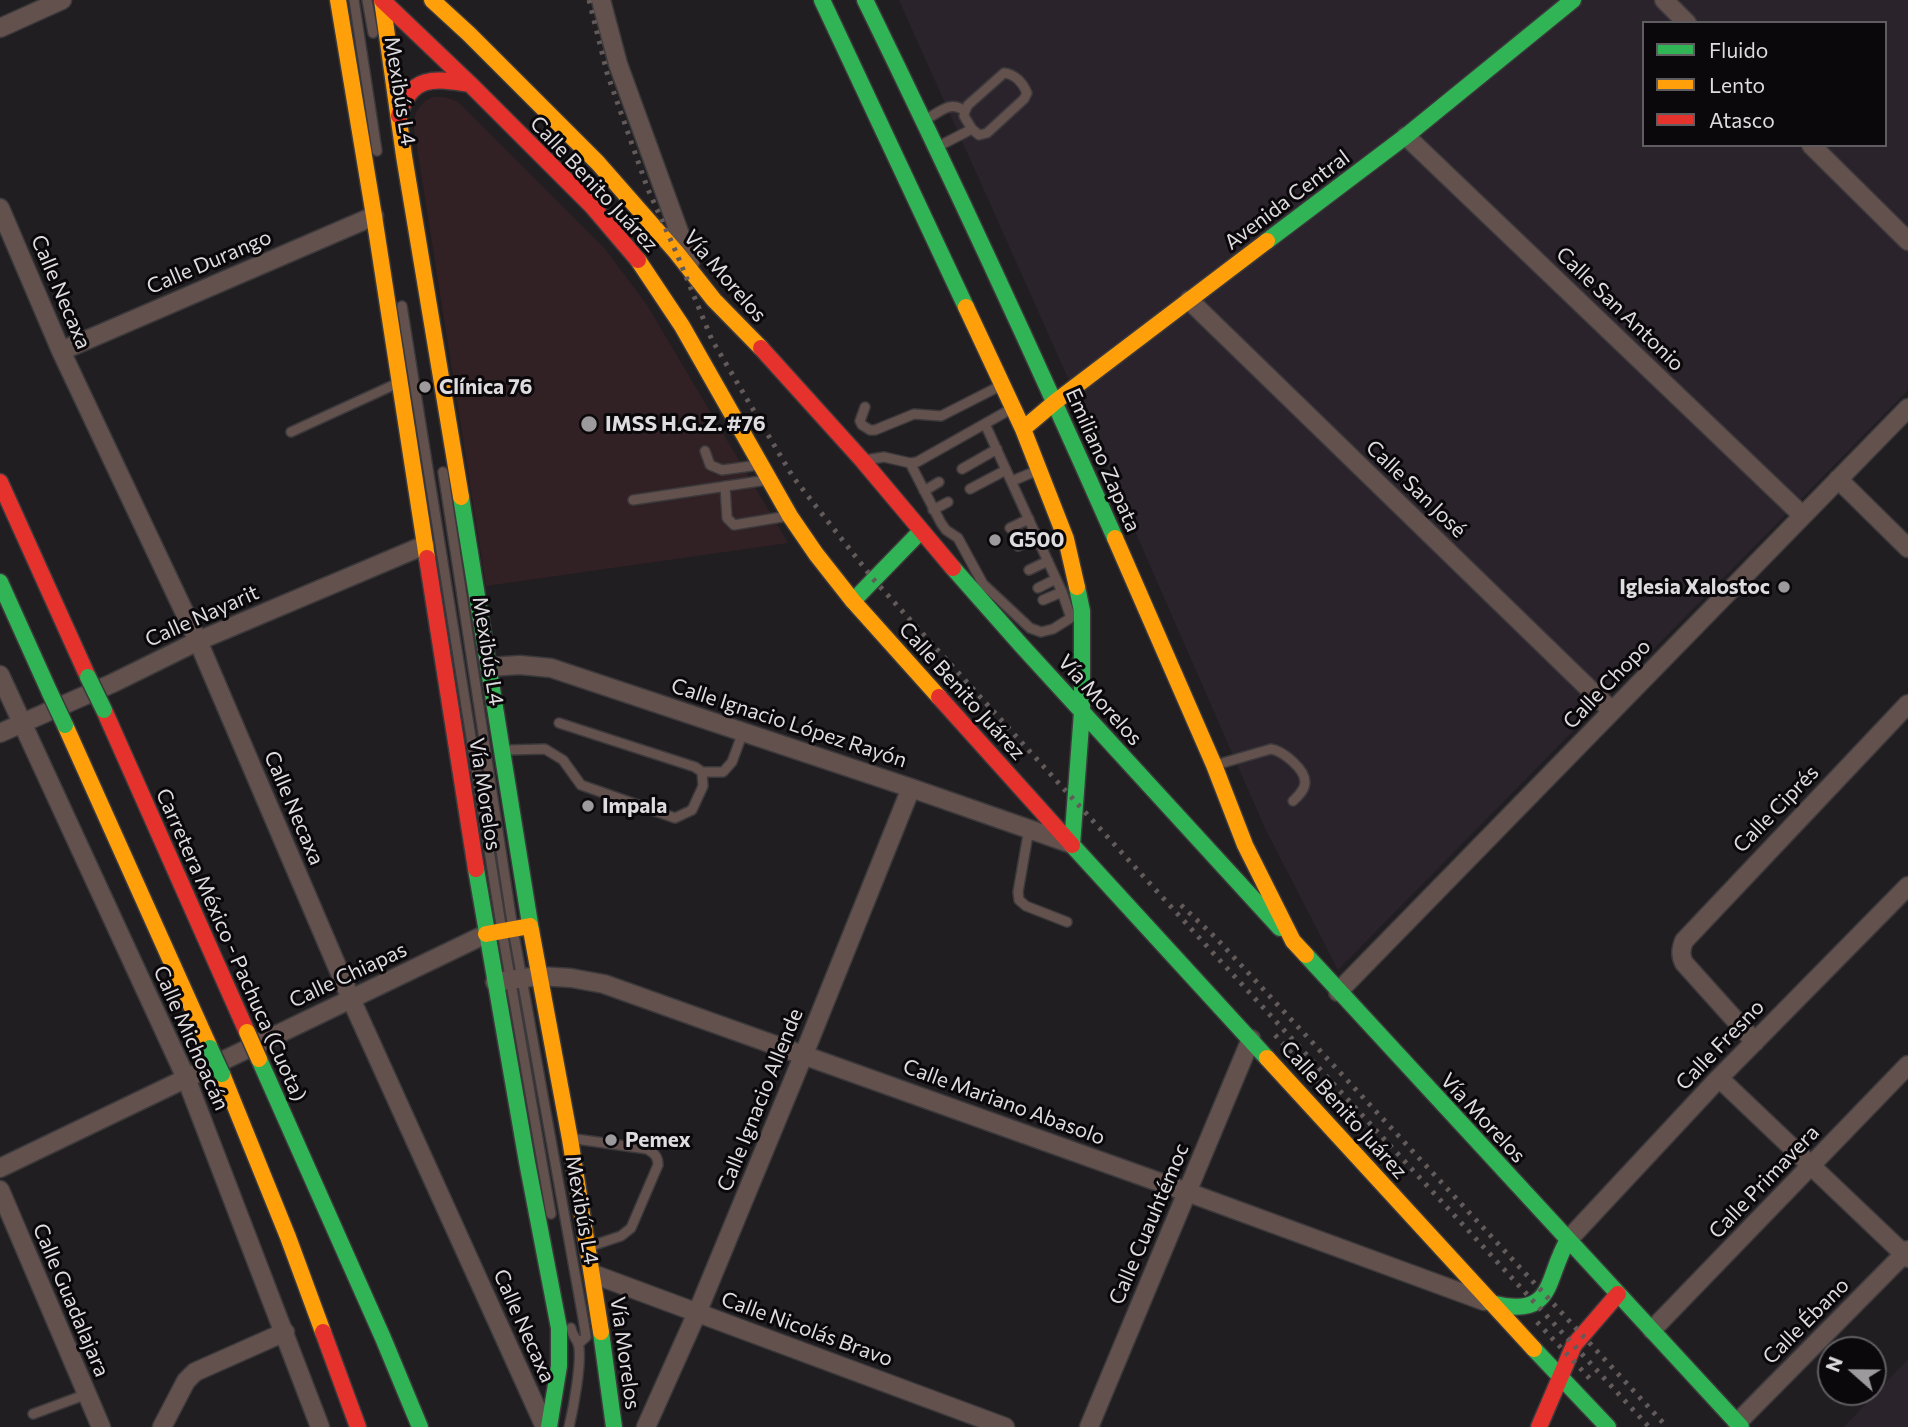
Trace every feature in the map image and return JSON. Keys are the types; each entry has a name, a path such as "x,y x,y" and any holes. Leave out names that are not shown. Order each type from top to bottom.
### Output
{"main road":[{"name":"Vía Morelos","path":"338,0 425,545 500,932 570,1139 593,1274 614,1427"},
{"name":"Vía Morelos","path":"382,0 530,926 517,979 527,1162 559,1328 559,1366 547,1427"},
{"name":"Calle Benito Juárez","path":"382,0 592,206 636,257 682,326 790,516 853,601 1072,845 1608,1427"},
{"name":"Vía Morelos","path":"432,0 580,144 714,300 777,364 863,461 921,531 1017,618 1082,712 1739,1425"},
{"path":"822,0 1023,429 1066,539 1083,649 1082,712 1072,845"},
{"name":"Emiliano Zapata","path":"865,0 937,147 1055,402 1214,765 1245,845 1293,941"},
{"name":"Avenida Central","path":"1023,429 1406,136 1573,0"},
{"path":"399,116 404,98 418,85 436,79 470,84"},
{"name":"Carretera México - Pachuca (Cuota)","path":"0,482 378,1326 420,1427"},
{"path":"853,601 921,531"},
{"path":"0,582 222,1074 288,1237 358,1427"},
{"name":"Calle Chiapas","path":"500,932 530,926"},
{"path":"1491,1303 1518,1308 1539,1300 1552,1283 1560,1253 1567,1240"},
{"path":"1539,1427 1574,1345 1618,1294"}],"street":[{"path":"0,28 62,0"},
{"path":"601,0 618,64 695,275"},
{"path":"1664,0 1685,21"},
{"name":"Calle San Antonio","path":"1406,136 1802,515"},
{"path":"1813,147 1908,242"},
{"name":"Calle Necaxa","path":"0,208 61,351 198,641 351,999 547,1427"},
{"name":"Calle Durango","path":"61,351 374,216"},
{"name":"Calle San José","path":"1189,300 1612,711"},
{"name":"Calle Chopo","path":"1338,992 1908,408"},
{"path":"1838,479 1908,548"},
{"name":"Calle Nayarit","path":"0,733 198,641 425,545"},
{"name":"Calle Ignacio López Rayón","path":"489,667 520,665 551,668 911,788 1072,845"},
{"name":"Calle Michoacán","path":"0,675 186,1078 320,1427"},
{"name":"Calle Ciprés","path":"1755,1042 1684,964 1681,949 1689,934 1908,704"},
{"name":"Calle Ignacio Allende","path":"646,1427 804,1054 911,788"},
{"name":"Calle Fresno","path":"1567,1240 1719,1078 1908,886"},
{"name":"Calle Chiapas","path":"0,1168 351,999 500,932"},
{"name":"Calle Mariano Abasolo","path":"517,979 571,978 604,984 1491,1303"},
{"name":"Calle Cuauhtémoc","path":"1089,1427 1251,1040"},
{"name":"Calle Primavera","path":"1652,1330 1908,1065"},
{"path":"1719,1078 1907,1254"},
{"name":"Calle Guadalajara","path":"0,1190 101,1427"},
{"name":"Calle Ébano","path":"1739,1425 1907,1254"},
{"name":"Calle Nicolás Bravo","path":"593,1274 1005,1427"},
{"path":"162,1427 186,1381 195,1373 285,1332"}],"lane":[{"name":"Mexibús L4","path":"354,0 379,161"},
{"name":"Mexibús L4","path":"368,0 374,38"},
{"path":"1004,73 1014,75 1027,93 1024,99 987,133 979,135 972,129 964,116 965,111 968,105 1004,73"},
{"path":"924,121 952,105 965,111"},
{"path":"937,147 972,129"},
{"name":"Mexibús L4","path":"401,300 453,617 500,932 517,979 583,1318 586,1337 578,1344"},
{"path":"291,432 400,382"},
{"path":"864,407 860,421 870,430 875,430 915,414 941,416 1003,385"},
{"path":"863,461 884,457 917,462 1013,408"},
{"path":"910,463 934,512 946,530 958,538 983,583 1007,600 1017,618 1030,628 1041,632 1053,629 1076,614 1062,592 985,424"},
{"path":"962,469 997,449"},
{"path":"705,451 710,465 722,470 765,472"},
{"name":"Mexibús L4","path":"442,468 500,932"},
{"path":"970,489 1006,470"},
{"path":"1012,481 1040,470"},
{"path":"633,500 725,486 765,472"},
{"path":"924,491 939,482"},
{"path":"725,486 727,518 734,525 790,516"},
{"path":"921,531 934,512 948,502"},
{"path":"1010,528 1029,519"},
{"path":"1018,546 1037,537"},
{"path":"964,549 977,545"},
{"path":"973,564 984,560"},
{"path":"1029,569 1048,561"},
{"path":"1038,588 1056,579"},
{"path":"983,583 993,580"},
{"path":"1043,600 1062,592"},
{"path":"559,723 695,767 702,772 723,772 732,762 743,732"},
{"path":"1214,765 1271,748 1279,750 1288,756 1304,776 1306,784 1303,791 1293,801"},
{"path":"503,750 545,749 563,760 581,785 675,818 692,810 703,786 702,772"},
{"path":"1029,830 1018,892 1019,900 1026,906 1067,922"},
{"name":"Mexibús L4","path":"517,979 553,1226"},
{"path":"570,1139 647,1149 653,1152 658,1161 631,1228 621,1236 588,1247"},
{"name":"Mexibús L4","path":"569,1427 578,1374 578,1344 572,1335 570,1322"},
{"path":"33,1414 87,1394"}],"shaded area":[{"path":"899,0 1908,0 1908,390 1338,970 1265,828"},
{"name":"IMSS H.G.Z. #76","path":"434,97 457,101 605,249 647,305 788,543 486,586 413,122 417,110 426,100"},
{"path":"1908,1359 1908,1427 1844,1427 1864,1406 1887,1406 1887,1381"}],"railway":[{"path":"589,0 607,73 647,187 712,340 793,477 874,580 1649,1427"},
{"path":"1181,905 1217,939 1667,1427"},
{"path":"1275,1035 1388,1159"},
{"path":"1537,1322 1592,1381"}],"traffic: fast":[{"path":"822,0 966,307"},
{"path":"865,0 993,268 1115,538"},
{"path":"1267,241 1406,136 1573,0"},
{"path":"461,497 531,930"},
{"path":"853,601 921,531"},
{"path":"953,568 1280,928"},
{"path":"0,582 50,693"},
{"path":"1077,587 1082,611 1082,712 1072,845 1267,1058"},
{"path":"88,677 104,710"},
{"path":"50,693 65,725"},
{"path":"476,869 559,1328 559,1366 549,1427"},
{"path":"1306,955 1741,1427"},
{"path":"210,1048 222,1074"},
{"path":"259,1059 420,1427"},
{"path":"1491,1303 1512,1307 1527,1306 1538,1301 1551,1281 1568,1240"},
{"path":"601,1332 614,1427"},
{"path":"1534,1349 1608,1427"}],"traffic: slow":[{"path":"338,0 427,558"},
{"path":"382,0 404,156 461,497"},
{"path":"432,0 598,163 714,300 761,348"},
{"path":"1023,429 1267,241"},
{"path":"638,260 682,326 790,516 816,554 853,601 939,697"},
{"path":"966,307 1023,429 1066,539 1077,587"},
{"path":"1115,538 1214,765 1245,845 1293,941 1306,955"},
{"path":"65,725 210,1048"},
{"path":"486,934 530,926"},
{"path":"531,930 570,1139 601,1332"},
{"path":"247,1032 259,1059"},
{"path":"1267,1058 1534,1349"},
{"path":"222,1074 323,1332"}],"traffic: jam":[{"path":"382,0 592,206 638,260"},
{"path":"399,116 410,93 425,82 470,84"},
{"path":"761,348 863,461 953,568"},
{"path":"0,482 88,677"},
{"path":"427,558 476,869"},
{"path":"939,697 1072,845"},
{"path":"104,710 247,1032"},
{"path":"1539,1427 1574,1345 1618,1294"},
{"path":"323,1332 358,1427"}],"place":[{"name":"Clínica 76","path":"425,387"},
{"name":"IMSS H.G.Z. #76","path":"589,424"},
{"name":"G500","path":"995,540"},
{"name":"Iglesia Xalostoc","path":"1784,587"},
{"name":"Impala","path":"588,806"},
{"name":"Pemex","path":"611,1140"}]}
